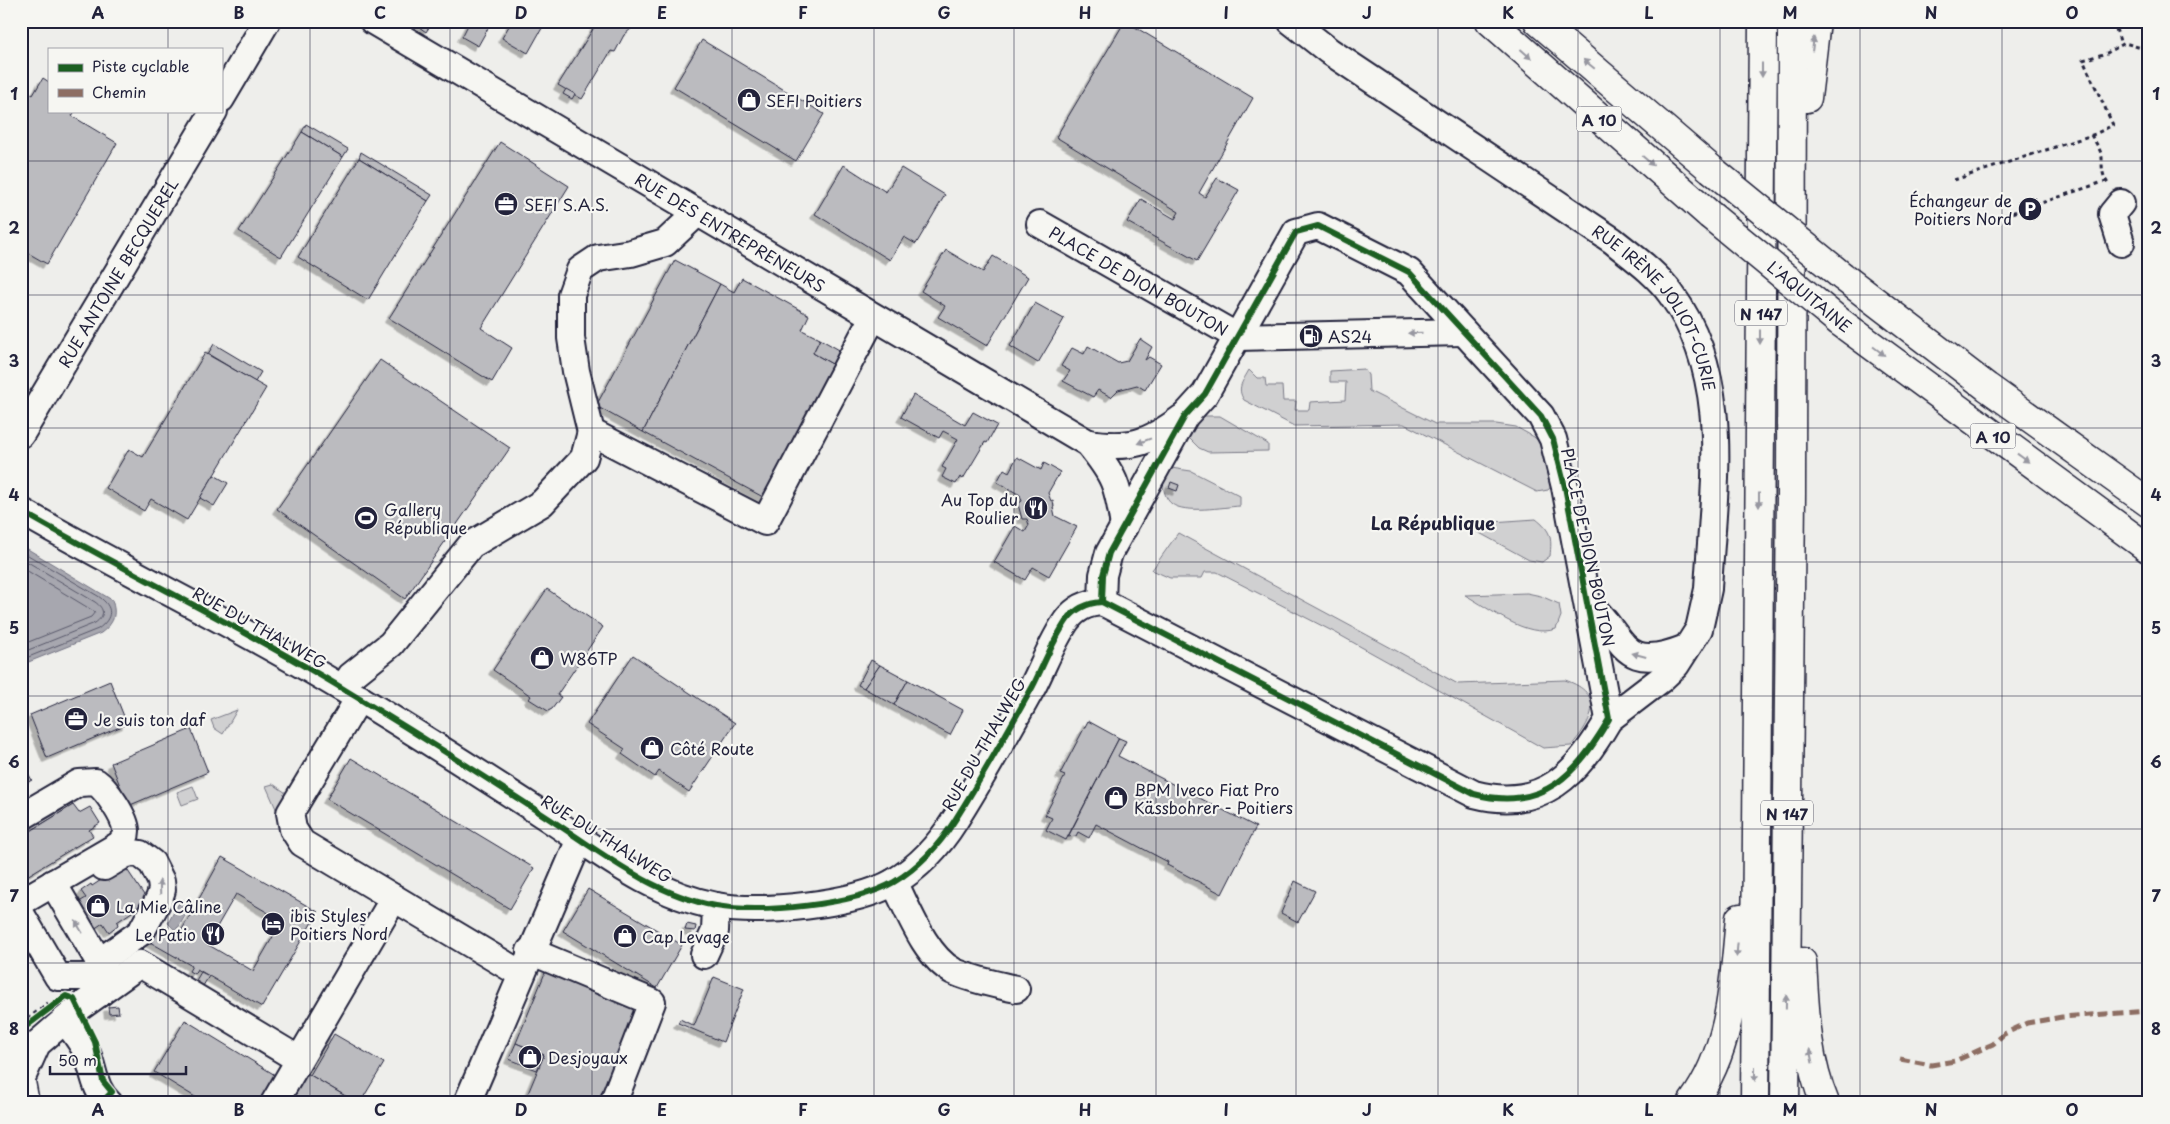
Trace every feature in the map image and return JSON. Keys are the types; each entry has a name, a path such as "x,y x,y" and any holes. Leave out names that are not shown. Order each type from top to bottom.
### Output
{"main road":[{"name":"L'AQUITAINE","path":"1490,21 1710,215 1840,322 2149,549"},
{"name":"A 10","path":"1538,21 1626,95 1842,267 1987,387 2149,503"},
{"name":"N 147","path":"1755,1103 1763,21"},
{"name":"N 147","path":"1785,1103 1792,21"},
{"path":"1790,494 1801,415 1803,169 1806,100 1816,21"},
{"path":"1842,267 1994,377 2149,484"},
{"path":"1790,524 1802,613 1802,960 1808,1042 1819,1088 1825,1103"},
{"path":"1692,1103 1701,1091 1721,1050 1733,993 1742,892 1747,700 1758,605"},
{"path":"21,1081 26,1103"}],"street":[{"path":"222,96 267,21"},
{"name":"RUE DES ENTREPRENEURS","path":"373,21 1088,443"},
{"name":"RUE IRÈNE JOLIOT-CURIE","path":"1291,21 1329,51 1612,240 1648,268 1670,293 1688,321 1703,354 1712,390 1715,425 1708,589 1700,629 1676,664 1660,680 1609,719"},
{"name":"RUE ANTOINE BECQUEREL","path":"21,434 213,112"},
{"path":"2121,203 2112,214 2121,243"},
{"path":"613,1103 652,1002 525,962 394,898 302,842 293,830 290,813 351,693 351,676 391,644 471,545 542,503 584,458 591,432 576,371 571,338 571,295 580,270 598,258 631,253 665,243 697,213"},
{"name":"PLACE DE DION BOUTON","path":"1040,224 1238,337"},
{"name":"PLACE DE DION BOUTON","path":"1102,602 1103,575 1109,553 1185,416 1205,394 1296,232 1318,226 1409,272 1541,416 1553,439 1565,487 1609,719"},
{"path":"591,432 765,522 873,317"},
{"path":"1238,337 1463,332"},
{"path":"1088,443 1108,446 1139,444 1160,434 1185,416"},
{"path":"1088,443 1110,470 1120,495 1124,527"},
{"name":"RUE DU THALWEG","path":"21,510 351,693 635,875 673,895 716,906 746,909 778,909 842,899 894,882 929,854 954,822 1068,619 1079,608 1089,603 1102,602"},
{"path":"1102,602 1474,794 1495,800 1520,798 1542,792 1562,780 1581,762 1609,719"},
{"path":"1587,602 1606,620 1614,636 1629,652 1639,656 1654,657 1669,655 1686,648"},
{"path":"21,817 79,783 88,781 96,782 104,787 124,822 125,839 119,845 56,887"},
{"path":"21,826 74,798 92,799 99,805 108,822 106,833 100,842 62,864 56,887 99,962 106,989"},
{"path":"467,1103 525,962 580,839"},
{"path":"21,902 124,855 140,854 152,863 161,881 159,899 141,932 99,962"},
{"path":"894,882 921,936 935,955 952,970 978,980 1016,989"},
{"path":"274,1103 298,1059 394,898"},
{"path":"704,955 715,931 716,906"},
{"path":"21,914 58,977 89,977 106,989"},
{"path":"21,1081 26,1041 62,1011 106,989 140,964 298,1059"},
{"path":"62,1011 81,1040 88,1055 94,1080 109,1103"}],"path":[{"path":"2116,29 2121,44"},
{"path":"1954,180 2090,135 2113,125 2083,60 2107,52 2121,44 2126,43 2140,48 2149,46"},
{"path":"2090,135 2097,144 2106,181 2116,189 2121,203"},
{"path":"1982,223 2106,181"},
{"path":"26,1041 62,1011"}],"shaded area":[{"path":"1364,369 1368,375 1369,391 1435,424 1496,424 1516,427 1534,437 1547,449 1554,483 1548,490 1537,492 1404,424 1294,426 1244,400 1240,388 1249,370 1257,378 1265,378 1266,386 1282,386 1283,401 1296,401 1295,410 1309,410 1310,402 1345,400 1346,382 1330,382 1330,371"},
{"path":"1201,416 1220,416 1268,444 1268,451 1208,452 1199,448 1189,438 1191,425"},
{"path":"1171,468 1191,471 1240,496 1240,506 1186,509 1172,504 1166,497 1162,482"},
{"path":"1536,519 1548,531 1551,544 1550,556 1542,562 1529,560 1463,524"},
{"path":"1178,533 1458,684 1565,680 1578,686 1591,700 1592,709 1590,717 1571,746 1543,748 1336,633 1217,572 1205,572 1202,578 1170,578 1152,570"},
{"path":"1527,593 1541,596 1559,604 1561,616 1556,629 1545,631 1533,630 1521,626 1497,615 1465,595"},
{"path":"237,710 223,734 214,728 211,720"},
{"path":"273,784 289,795 286,807 277,811 266,786"},
{"path":"193,786 198,799 182,805 177,792"}],"water":[{"path":"21,545 112,600 114,614 112,622 101,633 21,665"},
{"path":"184,900 190,907 178,928 174,929 168,923 180,901"}],"building":[{"path":"422,21 430,26 426,32 419,27"},
{"path":"470,21 492,21 478,46 462,37"},
{"path":"512,21 546,21 528,53 502,38"},
{"path":"598,21 628,21 632,28 624,35 615,52 611,51 582,99 558,85"},
{"path":"1125,21 1253,98 1199,193 1205,197 1217,178 1239,190 1197,261 1127,222 1141,199 1175,219 1179,212 1056,137"},
{"path":"702,40 824,114 796,161 674,87"},
{"path":"43,78 48,81 48,112 74,112 72,116 117,143 47,264 21,249 21,87 33,95"},
{"path":"566,89 575,94 572,99 563,94"},
{"path":"306,124 348,149 343,157 302,132"},
{"path":"302,132 343,157 281,257 239,231"},
{"path":"500,142 569,186 481,328 512,348 492,382 389,318"},
{"path":"361,152 432,195 428,201 359,158"},
{"path":"359,158 428,201 368,300 298,257"},
{"path":"844,165 886,192 901,168 945,195 916,244 904,237 890,260 815,214"},
{"path":"946,250 983,272 993,256 1028,277 987,346 938,317 945,306 921,291"},
{"path":"675,260 720,284 643,432 596,406"},
{"path":"742,278 809,315 802,330 820,339 813,353 834,365 763,497 643,432 720,284 734,292"},
{"path":"1035,303 1064,319 1038,363 1010,346"},
{"path":"820,339 841,351 834,365 813,353"},
{"path":"1140,339 1152,347 1145,360 1149,357 1161,364 1145,390 1137,385 1118,390 1111,397 1098,390 1093,397 1063,381 1070,371 1061,366 1072,348 1084,354 1088,346 1118,363 1127,361"},
{"path":"214,344 261,372 255,382 208,354"},
{"path":"205,353 266,388 187,520 151,499 144,511 106,488 129,449 143,457"},
{"path":"380,360 510,448 405,599 277,509"},
{"path":"913,395 965,425 973,412 997,425 963,479 960,477 956,484 942,477 946,469 942,467 958,439 943,431 939,438 901,417"},
{"path":"1017,457 1041,470 1044,463 1060,472 1048,493 1051,501 1053,500 1055,516 1077,527 1049,576 1033,567 1025,580 994,562 1015,526 1025,532 1029,525 1027,519 1022,519 1018,504 1022,501 1020,495 997,482 1004,469 1009,472"},
{"path":"214,475 228,483 214,506 200,498"},
{"path":"1171,482 1179,485 1177,491 1169,488"},
{"path":"547,589 603,627 557,695 561,697 552,709 548,711 529,699 531,696 493,670"},
{"path":"633,655 735,723 689,792 659,771 655,777 622,754 625,749 587,724"},
{"path":"871,660 880,665 864,688 858,685"},
{"path":"880,665 908,680 894,705 864,688"},
{"path":"908,680 963,710 950,735 894,705"},
{"path":"110,681 127,724 47,758 30,715"},
{"path":"1088,721 1119,738 1066,840 1046,830 1052,818 1045,815 1065,776 1060,774"},
{"path":"191,729 208,772 128,806 111,763"},
{"path":"1119,738 1126,741 1118,756 1256,827 1222,894 1167,865 1168,862 1096,824 1089,838 1078,832 1076,836 1068,837"},
{"path":"351,758 534,868 510,909 327,799"},
{"path":"21,762 32,780 21,786"},
{"path":"71,801 73,805 21,837 21,832"},
{"path":"73,805 79,813 90,807 100,823 89,830 93,836 22,879 21,849 24,848 21,837"},
{"path":"222,857 318,912 262,1007 197,969 194,974 189,971 192,966 148,941 157,925 178,937","holes":["236,894 282,921 253,971 207,944"]},
{"path":"124,865 148,901 117,922 118,925 109,932 103,923 94,929 76,904 86,898 81,891"},
{"path":"1295,881 1315,891 1298,922 1281,913"},
{"path":"588,889 682,945 657,988 563,931"},
{"path":"687,924 696,926 695,931 685,930"},
{"path":"547,968 640,1007 600,1103 524,1103 544,1055 516,1043"},
{"path":"201,972 209,976 203,986 195,982"},
{"path":"714,977 744,989 723,1042 678,1023 680,1019 694,1026"},
{"path":"118,1006 119,1013 109,1014 108,1007"},
{"path":"185,1020 280,1078 265,1103 205,1103 154,1072"},
{"path":"334,1034 384,1063 360,1103 310,1075"},
{"path":"516,1043 544,1055 537,1070 509,1059"},
{"path":"300,1069 357,1103 280,1103"}],"marked path":[{"path":"1900,1059 1931,1065 1955,1061 1993,1044 2004,1034 2027,1023 2062,1017 2149,1011"}],"cycle path":[{"path":"1318,226 1409,272 1541,416 1553,439 1565,487 1609,719 1597,739 1570,772 1555,784 1539,793 1520,798 1498,798 1474,794 1102,602 1103,575 1109,553 1185,416 1205,394 1296,232 1318,226"},
{"path":"21,511 305,666 421,737 626,870 669,892 716,906 735,908 757,909 807,906 856,897 894,882 912,869 943,838 949,829 1033,686 1067,620 1082,607 1102,602"},
{"path":"21,1030 66,996 74,999 95,1042 103,1081 112,1092 101,1103"}],"place":[{"name":"SEFI Poitiers","path":"749,100"},
{"name":"SEFI S.A.S.","path":"506,204"},
{"name":"Échangeur de Poitiers Nord","path":"2030,209"},
{"name":"AS24","path":"1311,336"},
{"name":"Au Top du Roulier","path":"1036,508"},
{"name":"Gallery République","path":"366,518"},
{"name":"W86TP","path":"542,658"},
{"name":"Je suis ton daf","path":"76,719"},
{"name":"Côté Route","path":"652,748"},
{"name":"BPM Iveco Fiat Pro Kässbohrer - Poitiers","path":"1116,798"},
{"name":"La Mie Câline","path":"98,906"},
{"name":"ibis Styles Poitiers Nord","path":"273,924"},
{"name":"Le Patio","path":"213,934"},
{"name":"Cap Levage","path":"625,936"},
{"name":"Desjoyaux","path":"530,1057"}],"district":[{"name":"La République","path":"1433,522"}]}
